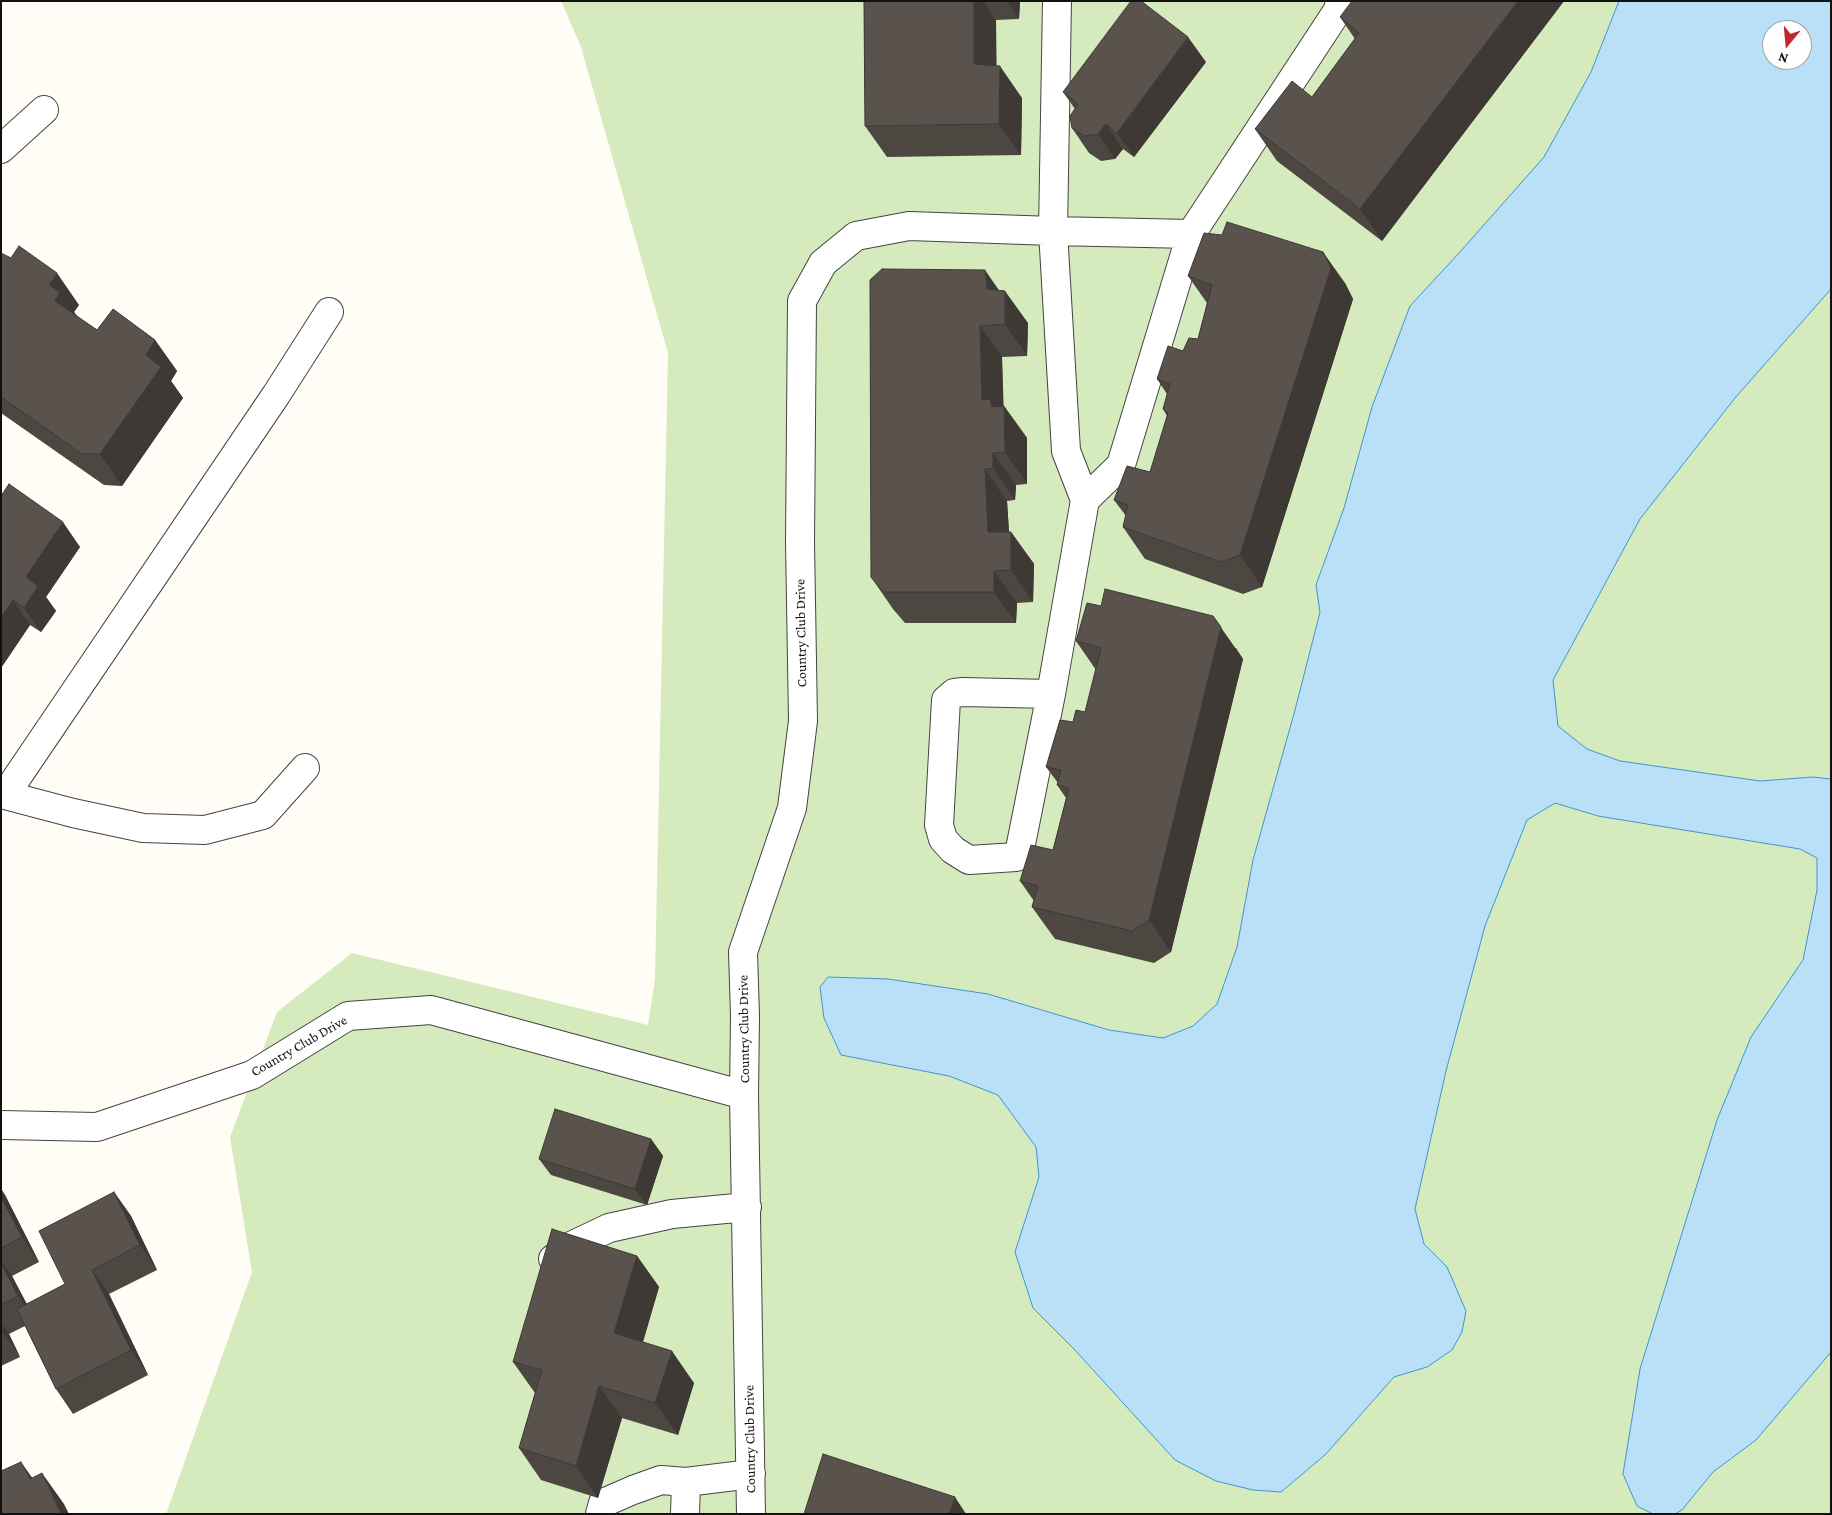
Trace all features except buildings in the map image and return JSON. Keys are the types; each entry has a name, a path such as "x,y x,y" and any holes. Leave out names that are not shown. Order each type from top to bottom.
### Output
{"street":[{"path":"1052,694 962,692 954,693 946,700 939,825 942,839 953,850 970,860 1016,857 1020,848 1052,694 1085,500 1066,451 1053,232 1057,1"},
{"path":"1085,500 1121,465 1191,234 1340,7 1338,1"},
{"path":"1,149 44,110"},
{"name":"Country Club Drive","path":"752,1514 743,952 792,808 803,721 800,542 802,300 823,263 856,236 908,226 1053,232 1191,234"},
{"path":"304,768 263,815 205,830 143,828 73,813 5,795 276,395 329,312"},
{"name":"Country Club Drive","path":"1,1125 97,1128 252,1075 348,1016 431,1010 744,1095"},
{"path":"546,1280 550,1261 571,1246 609,1228 672,1214 746,1207"},
{"path":"600,1514 603,1503 661,1480 686,1482 751,1474"},
{"path":"685,1514 686,1482"}],"green space":[{"path":"561,1 1831,1 1831,1514 166,1514 252,1272 230,1137 277,1012 352,953 648,1025 655,979 668,353 581,47"}],"water":[{"path":"1619,1 1831,1 1831,289 1735,398 1640,519 1553,680 1558,726 1587,749 1620,761 1760,781 1813,777 1831,779 1831,1352 1756,1440 1713,1472 1682,1510 1675,1514 1653,1514 1637,1506 1623,1474 1640,1369 1717,1120 1751,1037 1803,960 1817,890 1817,858 1800,849 1598,816 1555,803 1527,820 1485,926 1446,1071 1415,1209 1424,1244 1447,1267 1466,1311 1462,1332 1452,1350 1427,1367 1394,1377 1325,1455 1281,1492 1253,1490 1216,1481 1175,1460 1074,1349 1033,1308 1015,1252 1039,1177 1036,1147 998,1095 949,1076 841,1055 824,1018 820,987 828,977 888,979 988,994 1109,1030 1163,1038 1193,1026 1217,1004 1237,947 1253,860 1320,612 1316,585 1344,508 1372,407 1410,306 1544,157 1591,72"}]}
